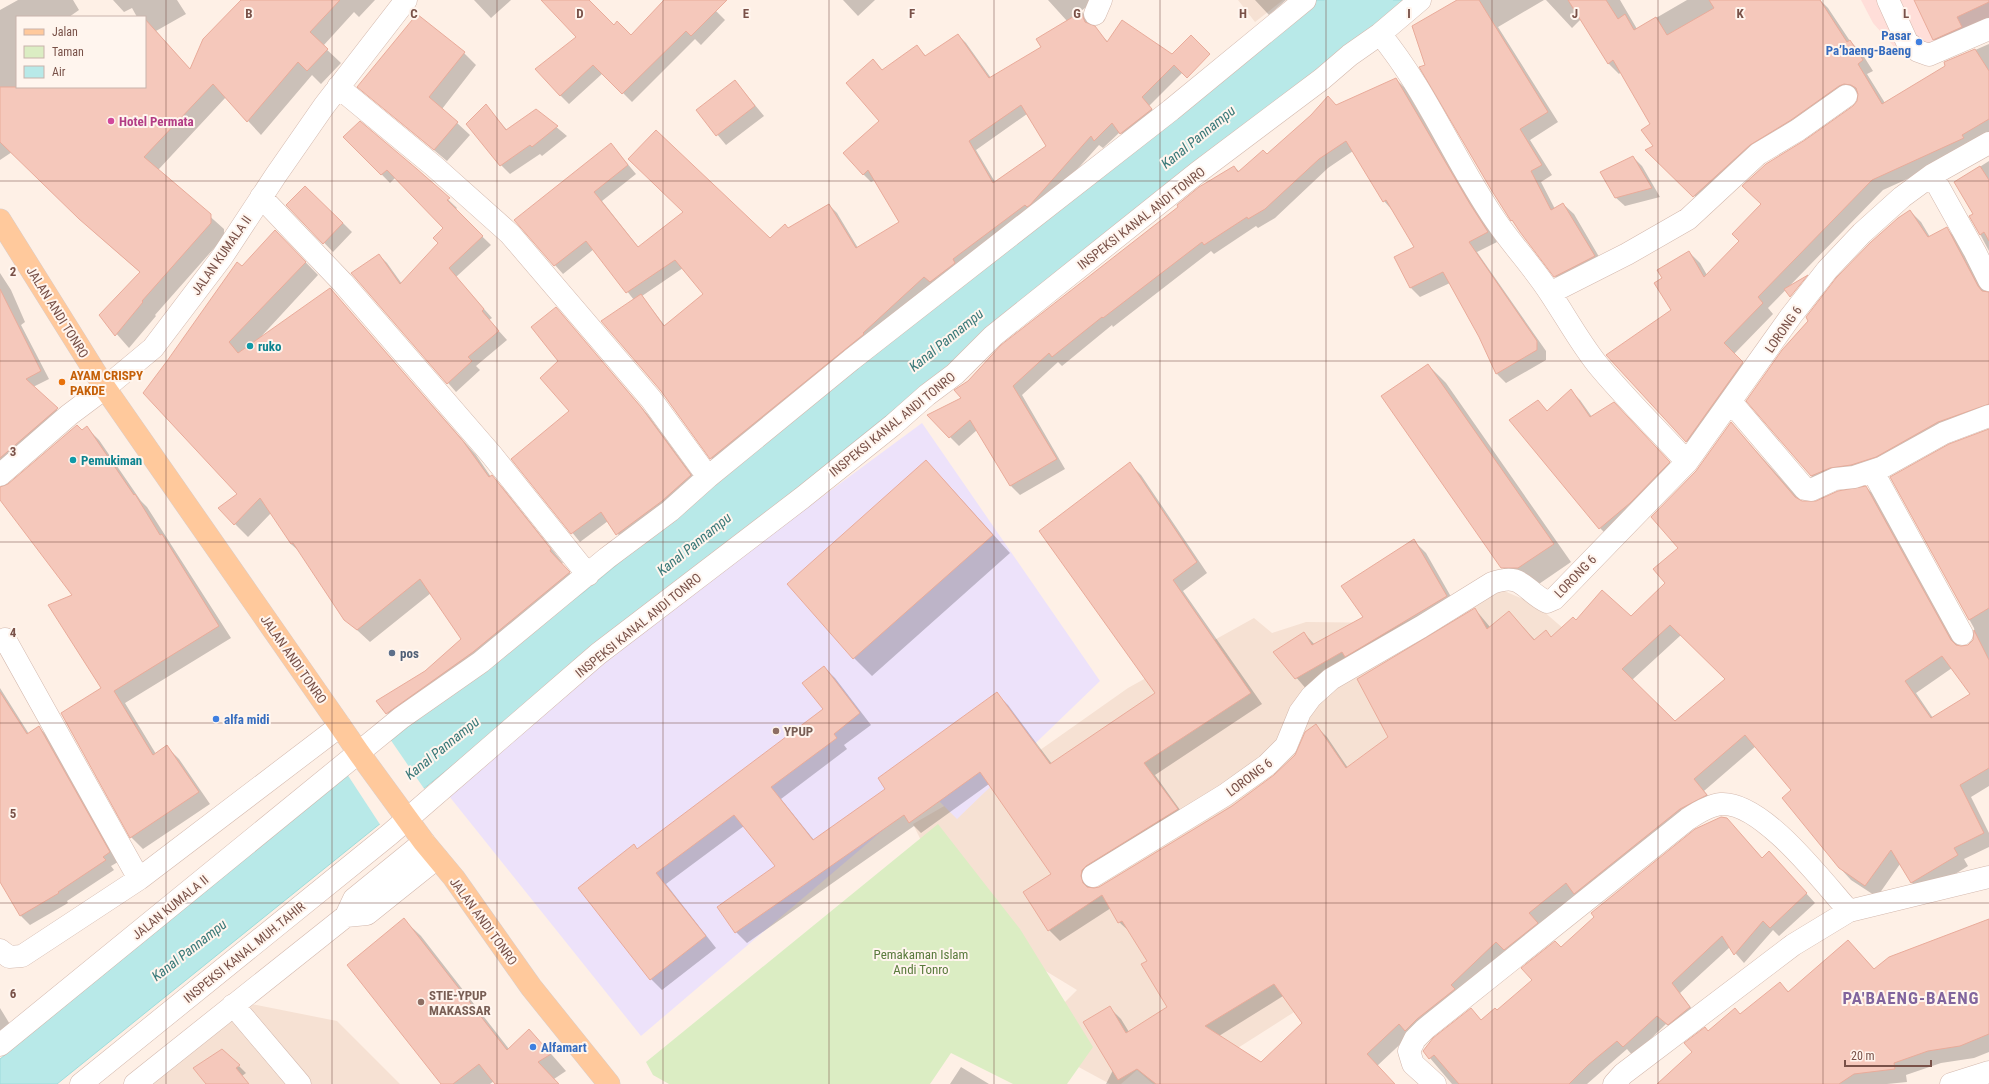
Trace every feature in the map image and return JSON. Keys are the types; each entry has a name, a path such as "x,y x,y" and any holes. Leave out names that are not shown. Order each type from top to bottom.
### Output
{"main road":[{"name":"JALAN ANDI TONRO","path":"0,220 105,388 340,726 403,815 531,987 609,1084"}],"street":[{"name":"JALAN KUMALA II","path":"0,475 68,415 105,388 153,348 222,257 261,197 338,87 406,0"},
{"path":"362,757 400,718 481,662 608,558 670,511 708,477 851,360 1171,110 1305,0"},
{"name":"INSPEKSI KANAL ANDI TONRO","path":"403,815 536,709 598,654 802,498 893,425 927,395 955,374 993,336 1191,178 1322,79 1359,48 1380,34 1420,0"},
{"path":"1888,0 1907,42 1918,52 1929,55 1989,30"},
{"path":"1380,34 1401,59 1416,82 1467,176 1496,222 1550,293 1571,329 1597,364 1687,462"},
{"path":"338,87 435,167 510,234 651,399 708,477"},
{"path":"1550,293 1627,254 1688,220 1758,154 1798,130 1846,96"},
{"name":"LORONG 6","path":"1093,876 1225,795 1268,765 1286,746 1300,712 1311,697 1331,679 1498,580 1505,578 1518,581 1540,599 1547,602 1554,599 1687,462 1791,316 1827,270 1862,232 1902,197 1932,175 1989,143"},
{"path":"1932,175 1976,252 1989,280"},
{"path":"261,197 343,283 491,454 588,575"},
{"path":"1731,402 1806,489 1811,490 1835,479 1873,472 1944,433 1989,416"},
{"path":"1873,472 1962,634"},
{"path":"0,642 5,640 139,879"},
{"path":"0,950 9,957 22,956 139,879 340,726"},
{"name":"JALAN KUMALA II","path":"0,1045 339,768 362,757"},
{"path":"1435,1084 1413,1064 1409,1051 1415,1039 1425,1029 1688,819 1702,811 1720,804 1738,805 1753,814 1786,840 1849,911"},
{"name":"INSPEKSI KANAL MUH.TAHIR","path":"81,1084 390,834 403,815"},
{"path":"135,1084 346,916 367,914 430,850"},
{"path":"1614,1084 1623,1074 1793,945 1849,911 1989,877"},
{"path":"233,1005 300,1084"},
{"path":"1951,1084 1989,1072"}],"shaded area":[{"path":"1238,0 1283,0 1255,22"},
{"name":"Pasar Paʼbaeng-Baeng","path":"1861,0 1989,0 1989,24 1906,60 1873,23"},
{"name":"YPUP","path":"922,423 1100,681 957,819 929,791 641,1036 437,781"},
{"path":"1483,582 1535,604 1579,642 1368,965 1233,1051 1212,1084 1153,1084 1137,1070 1121,1084 1110,1084 1073,1064 1054,1013 1077,990 1016,953 935,869 913,824 1033,755 1128,688 1254,618 1272,633 1306,622 1403,623"},
{"path":"241,1002 337,1021 400,1084 127,1084"}],"green space":[{"name":"Pemakaman Islam Andi Tonro","path":"938,824 1020,929 1093,1047 1067,1084 1013,1084 951,1053 930,1084 669,1084 653,1075 646,1062"}],"water":[{"path":"1315,0 1405,0 1347,47 1288,86 1263,110 1253,102 1231,69"},
{"path":"1224,75 1256,118 57,1084 0,1084 0,1059 468,678 584,592 724,476"}],"pier":[{"path":"390,739 425,790 381,826 347,774"}],"building":[{"path":"241,0 340,0 310,32 328,49 307,71 298,62 247,122 213,84 144,157 211,214 211,223 142,301 143,302 115,336 99,315 140,272 79,219 0,142 0,87 146,88 146,20 190,69 203,39"},
{"path":"541,0 589,0 614,25 617,21 631,35 664,0 727,0 691,36 686,31 622,94 593,65 560,96 535,69 576,37"},
{"path":"1457,0 1479,0 1548,112 1520,129 1542,165 1531,171 1551,210 1563,203 1595,256 1554,277 1512,220 1511,221 1419,67 1425,65 1412,26"},
{"path":"1568,0 1606,0 1618,19 1625,14 1634,30 1656,17 1667,35 1714,8 1709,0 1820,0 1847,42 1850,40 1863,60 1858,64 1882,104 1945,66 1944,62 1975,49 1989,71 1989,119 1962,135 1964,138 1872,180 1758,297 1763,303 1724,343 1743,362 1686,442 1606,355 1671,310 1654,283 1662,278 1657,270 1689,251 1704,277 1739,241 1732,234 1761,204 1742,186 1766,164 1805,140 1853,106 1857,101 1858,94 1856,88 1851,85 1844,84 1839,86 1791,120 1750,145 1693,197 1645,150 1653,146 1641,130 1650,124 1613,60 1608,64"},
{"path":"1914,0 1989,0 1989,2 1957,17 1962,27 1933,40"},
{"path":"1081,12 1085,22 1095,26 1107,42 1122,20 1172,54 1191,35 1210,54 1187,78 1174,65 1142,97 1152,109 1120,134 1112,123 1094,141 1091,136 1030,205 1027,207 1025,205 953,259 955,263 930,282 924,277 863,333 864,334 710,459 661,391 601,321 641,294 664,326 703,294 675,260 626,293 586,241 554,266 514,220 611,143 628,165 594,192 638,247 683,212 628,159 656,130 770,238 785,224 788,228 829,204 856,248 899,222 868,170 863,175 843,153 879,121 846,83 873,59 882,70 917,45 925,56 958,34 989,78 1041,47 1036,39","holes":["1021,105 1046,146 993,183 969,141"]},
{"path":"417,14 465,52 429,97 458,122 434,150 357,87"},
{"path":"1396,78 1488,232 1469,242 1537,341 1537,350 1496,374 1479,337 1443,272 1410,288 1394,257 1414,247 1386,200 1383,202 1346,141 1319,159 1265,209 1248,219 1247,217 1204,245 1202,242 1103,318 1102,317 1052,357 1049,353 1013,386 1057,459 1010,486 970,420 949,438 927,415 961,398 954,390 968,381 1001,345 1178,207 1177,205 1199,187 1234,166 1238,172 1263,150 1267,154 1311,115 1328,96 1336,105"},
{"path":"735,80 755,106 716,136 696,110"},
{"path":"486,104 506,130 536,109 558,126 532,147 530,145 500,166 466,124"},
{"path":"360,121 450,198 447,200 483,236 449,268 484,309 482,311 499,331 468,357 472,361 447,384 351,273 379,254 400,284 438,243 433,238 443,228 387,170 381,175 343,137"},
{"path":"1633,156 1652,188 1615,198 1600,172"},
{"path":"1980,166 1989,180 1989,241 1984,232 1980,235 1969,216 1973,214 1954,182"},
{"path":"305,186 343,223 323,244 286,205"},
{"path":"1910,210 1928,237 1947,227 1978,286 1982,291 1989,292 1989,404 1938,422 1876,457 1851,465 1830,468 1811,476 1746,401 1782,350 1808,321 1806,317 1836,278 1871,242 1898,218"},
{"path":"275,230 306,262 229,342 238,353 330,288 463,441 489,477 492,475 551,549 550,551 570,572 473,652 386,714 376,701 425,671 461,639 420,579 357,630 344,620 293,543 291,544 260,498 234,525 218,508 237,494 143,393 237,262 242,266"},
{"path":"1808,275 1790,297 1784,289"},
{"path":"0,289 41,371 26,379 58,408 0,458"},
{"path":"556,307 641,407 691,475 662,501 616,535 601,512 571,534 511,459 569,411 540,378 558,361 531,327"},
{"path":"1428,364 1554,544 1518,568 1501,568 1381,396"},
{"path":"1571,389 1590,417 1614,402 1670,462 1630,503 1599,529 1509,420 1538,400 1547,411"},
{"path":"1731,422 1795,497 1802,501 1816,501 1838,491 1866,486 1951,640 1956,645 1968,645 1973,640 1974,630 1989,660 1989,768 1960,785 1984,833 1954,848 1958,855 1911,883 1891,850 1865,886 1839,868 1782,798 1791,790 1745,735 1694,779 1707,795 1680,809 1574,894 1566,883 1529,913 1538,923 1504,950 1496,942 1451,985 1455,989 1417,1019 1405,1031 1399,1024 1367,1054 1395,1084 1156,1084 1137,1069 1118,1080 1083,1022 1110,1006 1126,1033 1167,1007 1141,964 1147,961 1122,921 1118,923 1102,895 1048,931 1023,892 1051,874 980,772 909,823 904,815 735,933 717,907 775,866 734,815 656,873 706,936 650,980 578,888 634,844 637,849 823,709 802,683 824,666 860,713 834,734 837,738 771,787 813,840 885,789 878,778 997,692 1050,764 1155,693 1039,531 1130,462 1197,562 1173,580 1251,693 1144,763 1178,809 1086,866 1082,870 1081,876 1083,883 1087,887 1094,888 1099,887 1232,806 1274,775 1295,755 1305,732 1316,724 1346,768 1388,737 1357,679 1475,608 1487,629 1509,611 1534,640 1546,630 1551,637 1573,617 1576,620 1602,590 1631,616 1665,583 1653,569 1678,548 1651,517 1696,471","holes":["1670,625 1725,679 1675,721 1622,669","1942,656 1970,694 1931,718 1905,681","1274,984 1302,1023 1261,1062 1205,1026"]},
{"path":"77,425 82,430 87,426 134,495 135,494 160,535 162,534 219,626 114,691 153,755 167,745 199,792 130,838 61,713 101,688 48,605 72,595 0,500 0,487 8,484"},
{"path":"1989,429 1989,608 1969,620 1890,477 1949,444"},
{"path":"926,460 993,535 853,659 787,584"},
{"path":"1414,539 1447,596 1345,657 1342,652 1295,679 1273,652 1304,632 1312,645 1363,617 1341,586"},
{"path":"0,692 27,734 39,726 110,852 103,857 106,860 58,892 59,893 20,916 0,882"},
{"path":"1721,817 1727,818 1762,858 1769,851 1807,893 1770,928 1763,921 1734,955 1722,936 1672,983 1690,1007 1668,1025 1657,1016 1623,1047 1617,1041 1588,1065 1569,1084 1459,1084 1434,1055 1429,1059 1423,1051 1433,1038 1471,1008 1481,1020 1495,1008 1497,1010 1532,980 1521,968 1555,941 1561,947 1594,917 1591,913 1695,829"},
{"path":"404,918 507,1050 529,1029 551,1054 538,1062 559,1084 495,1084 479,1064 453,1084 441,1084 347,965"},
{"path":"1989,919 1989,1034 1960,1046 1928,1051 1894,1063 1895,1069 1854,1074 1839,1084 1657,1084 1692,1052 1684,1043 1705,1027 1708,1031 1735,1008 1740,1014 1780,982 1788,992 1848,940 1874,969 1889,957"},
{"path":"222,1049 240,1065 236,1068 249,1084 206,1084 193,1068"}],"waterway":[{"name":"Kanal Pannampu","path":"1186,144 1367,0"}],"place":[{"name":"Pasar Paʼbaeng-Baeng","path":"1919,42"},
{"name":"Hotel Permata","path":"111,121"},
{"name":"ruko","path":"250,346"},
{"name":"AYAM CRISPY PAKDE","path":"62,382"},
{"name":"Pemukiman","path":"73,460"},
{"name":"pos","path":"392,653"},
{"name":"alfa midi","path":"216,719"},
{"name":"YPUP","path":"776,731"},
{"name":"STIE-YPUP MAKASSAR","path":"421,1002"},
{"name":"Alfamart","path":"533,1047"}],"district":[{"name":"PA'BAENG-BAENG","path":"1911,998"}]}
